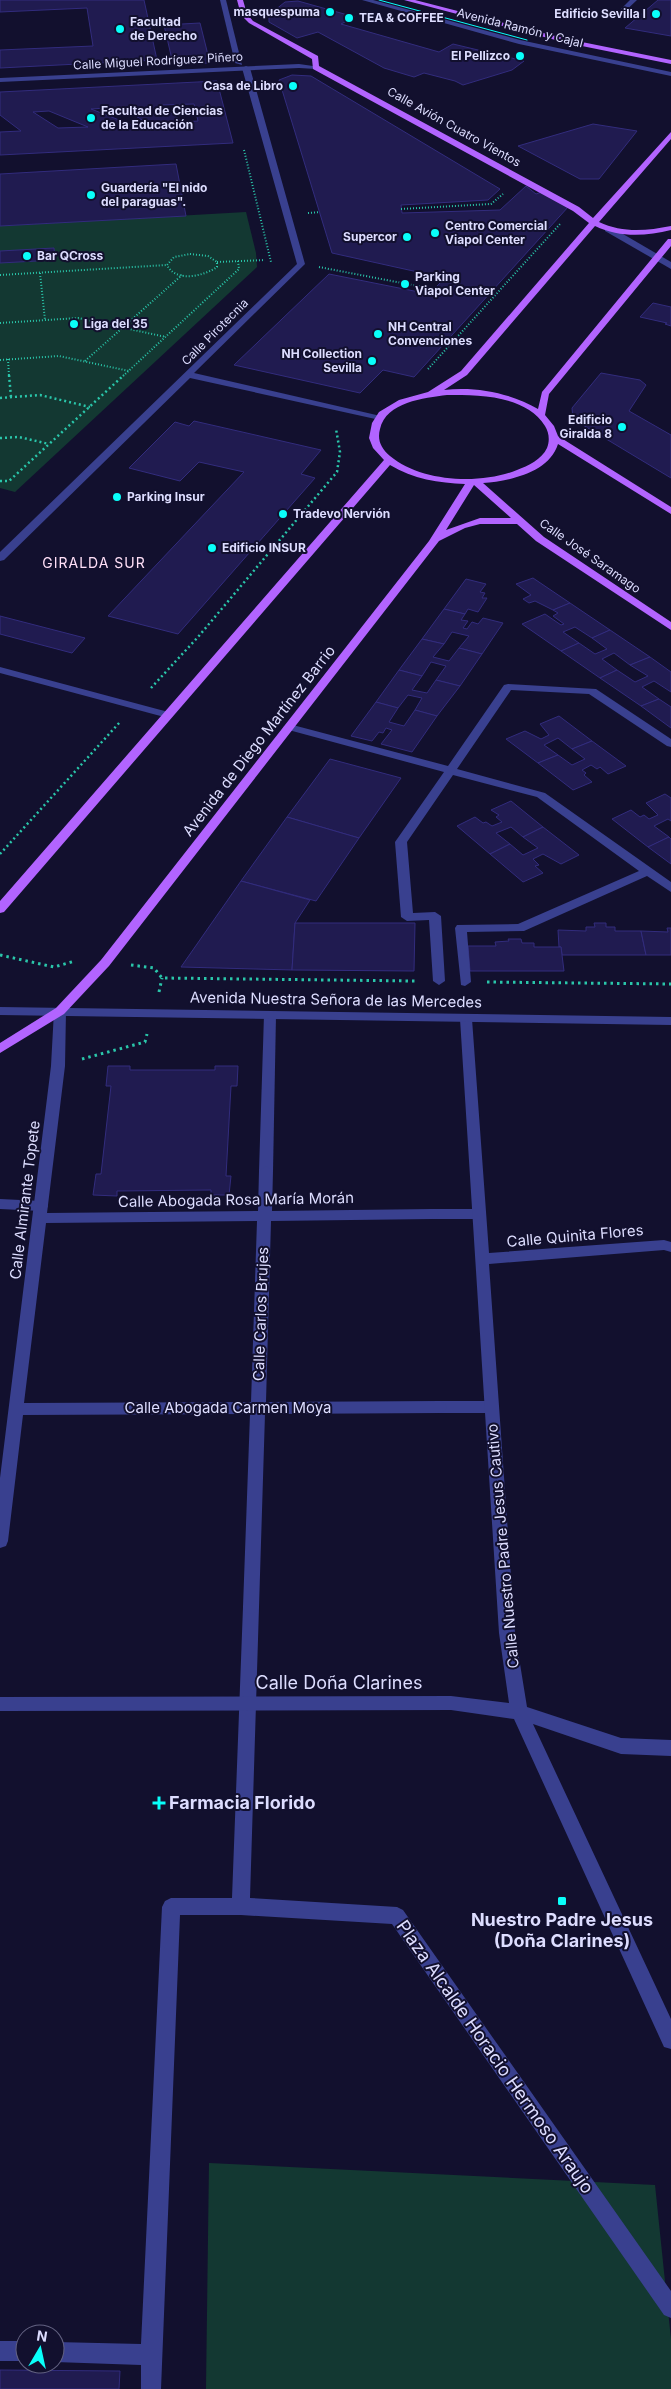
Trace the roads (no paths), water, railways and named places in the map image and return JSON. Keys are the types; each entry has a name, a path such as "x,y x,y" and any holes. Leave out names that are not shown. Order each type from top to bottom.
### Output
{"main road":[{"name":"Calle Avión Cuatro Vientos","path":"240,0 244,15 251,22 315,58 316,66 576,209 608,229"},
{"name":"Avenida Ramón y Cajal","path":"407,0 589,46 671,62"},
{"path":"429,394 465,392 500,396 530,407 541,415 550,426 554,438 547,456 532,467 511,476 474,481 450,480 405,470 389,460 378,450 374,439 374,428 380,417 400,404 429,394 464,373 671,134"},
{"path":"604,211 603,218 608,229 634,232 671,228"},
{"path":"541,415 545,394 671,241"},
{"path":"554,438 599,468 671,510"},
{"path":"0,909 389,460"},
{"name":"Calle José Saramago","path":"474,481 540,540 671,627"},
{"name":"Avenida de Diego Martínez Barrio","path":"60,1011 105,962 435,540 474,481"},
{"path":"435,540 462,526 480,521 520,521"},
{"path":"0,1049 60,1011"}],"street":[{"path":"223,0 242,65"},
{"name":"Avenida Ramón y Cajal","path":"365,0 519,42 671,74"},
{"path":"616,16 634,0"},
{"name":"Calle Miguel Rodríguez Piñero","path":"0,80 242,65 316,66"},
{"name":"Calle Pirotecnia","path":"0,558 301,264 242,65"},
{"name":"Calle Avión Cuatro Vientos","path":"608,229 671,266"},
{"path":"189,375 380,417"},
{"path":"0,670 168,716"},
{"path":"439,981 435,916 407,916 402,842 508,687 592,691 671,744"},
{"path":"288,727 541,795 646,872 671,888"},
{"path":"465,982 461,928 520,928 646,872"},
{"name":"Avenida Nuestra Señora de las Mercedes","path":"0,1011 671,1022"},
{"name":"Calle Almirante Topete","path":"0,1541 58,1066 60,1011"},
{"name":"Calle Carlos Brujes","path":"241,1906 270,1014"},
{"name":"Calle Nuestro Padre Jesus Cautivo","path":"466,1019 507,1633 519,1712 671,2040"},
{"name":"Calle Abogada Rosa María Morán","path":"0,1204 40,1212 264,1216 479,1214"},
{"name":"Calle Quinita Flores","path":"482,1259 664,1245 671,1247"},
{"name":"Calle Abogada Carmen Moya","path":"16,1409 492,1408"},
{"name":"Calle Doña Clarines","path":"0,1704 451,1703 519,1712 622,1746 671,1748"},
{"name":"Plaza Alcalde Horacio Hermoso Araujo","path":"151,2389 171,1907 241,1906 397,1916 671,2308"},
{"path":"0,2351 15,2352"},
{"path":"65,2352 151,2355"}],"tram line":[{"path":"379,0 527,40"}],"place":[{"name":"masquespuma","path":"330,12"},
{"name":"Edificio Sevilla I","path":"656,14"},
{"name":"TEA & COFFEE","path":"349,18"},
{"name":"Facultad de Derecho","path":"120,29"},
{"name":"El Pellizco","path":"520,56"},
{"name":"Casa de Libro","path":"293,86"},
{"name":"Facultad de Ciencias de la Educación","path":"91,118"},
{"name":"Guardería \"El nido del paraguas\".","path":"91,195"},
{"name":"Centro Comercial Viapol Center","path":"435,233"},
{"name":"Supercor","path":"407,237"},
{"name":"Bar QCross","path":"27,256"},
{"name":"Parking Viapol Center","path":"405,284"},
{"name":"Liga del 35","path":"74,324"},
{"name":"NH Central Convenciones","path":"378,334"},
{"name":"NH Collection Sevilla","path":"372,361"},
{"name":"Edificio Giralda 8","path":"622,427"},
{"name":"Parking Insur","path":"117,497"},
{"name":"Tradevo Nervión","path":"283,514"},
{"name":"Edificio INSUR","path":"212,548"},
{"name":"Farmacia Florido","path":"159,1803"},
{"name":"Nuestro Padre Jesus (Doña Clarines)","path":"562,1901"}],"district":[{"name":"GIRALDA SUR","path":"94,563"}]}
